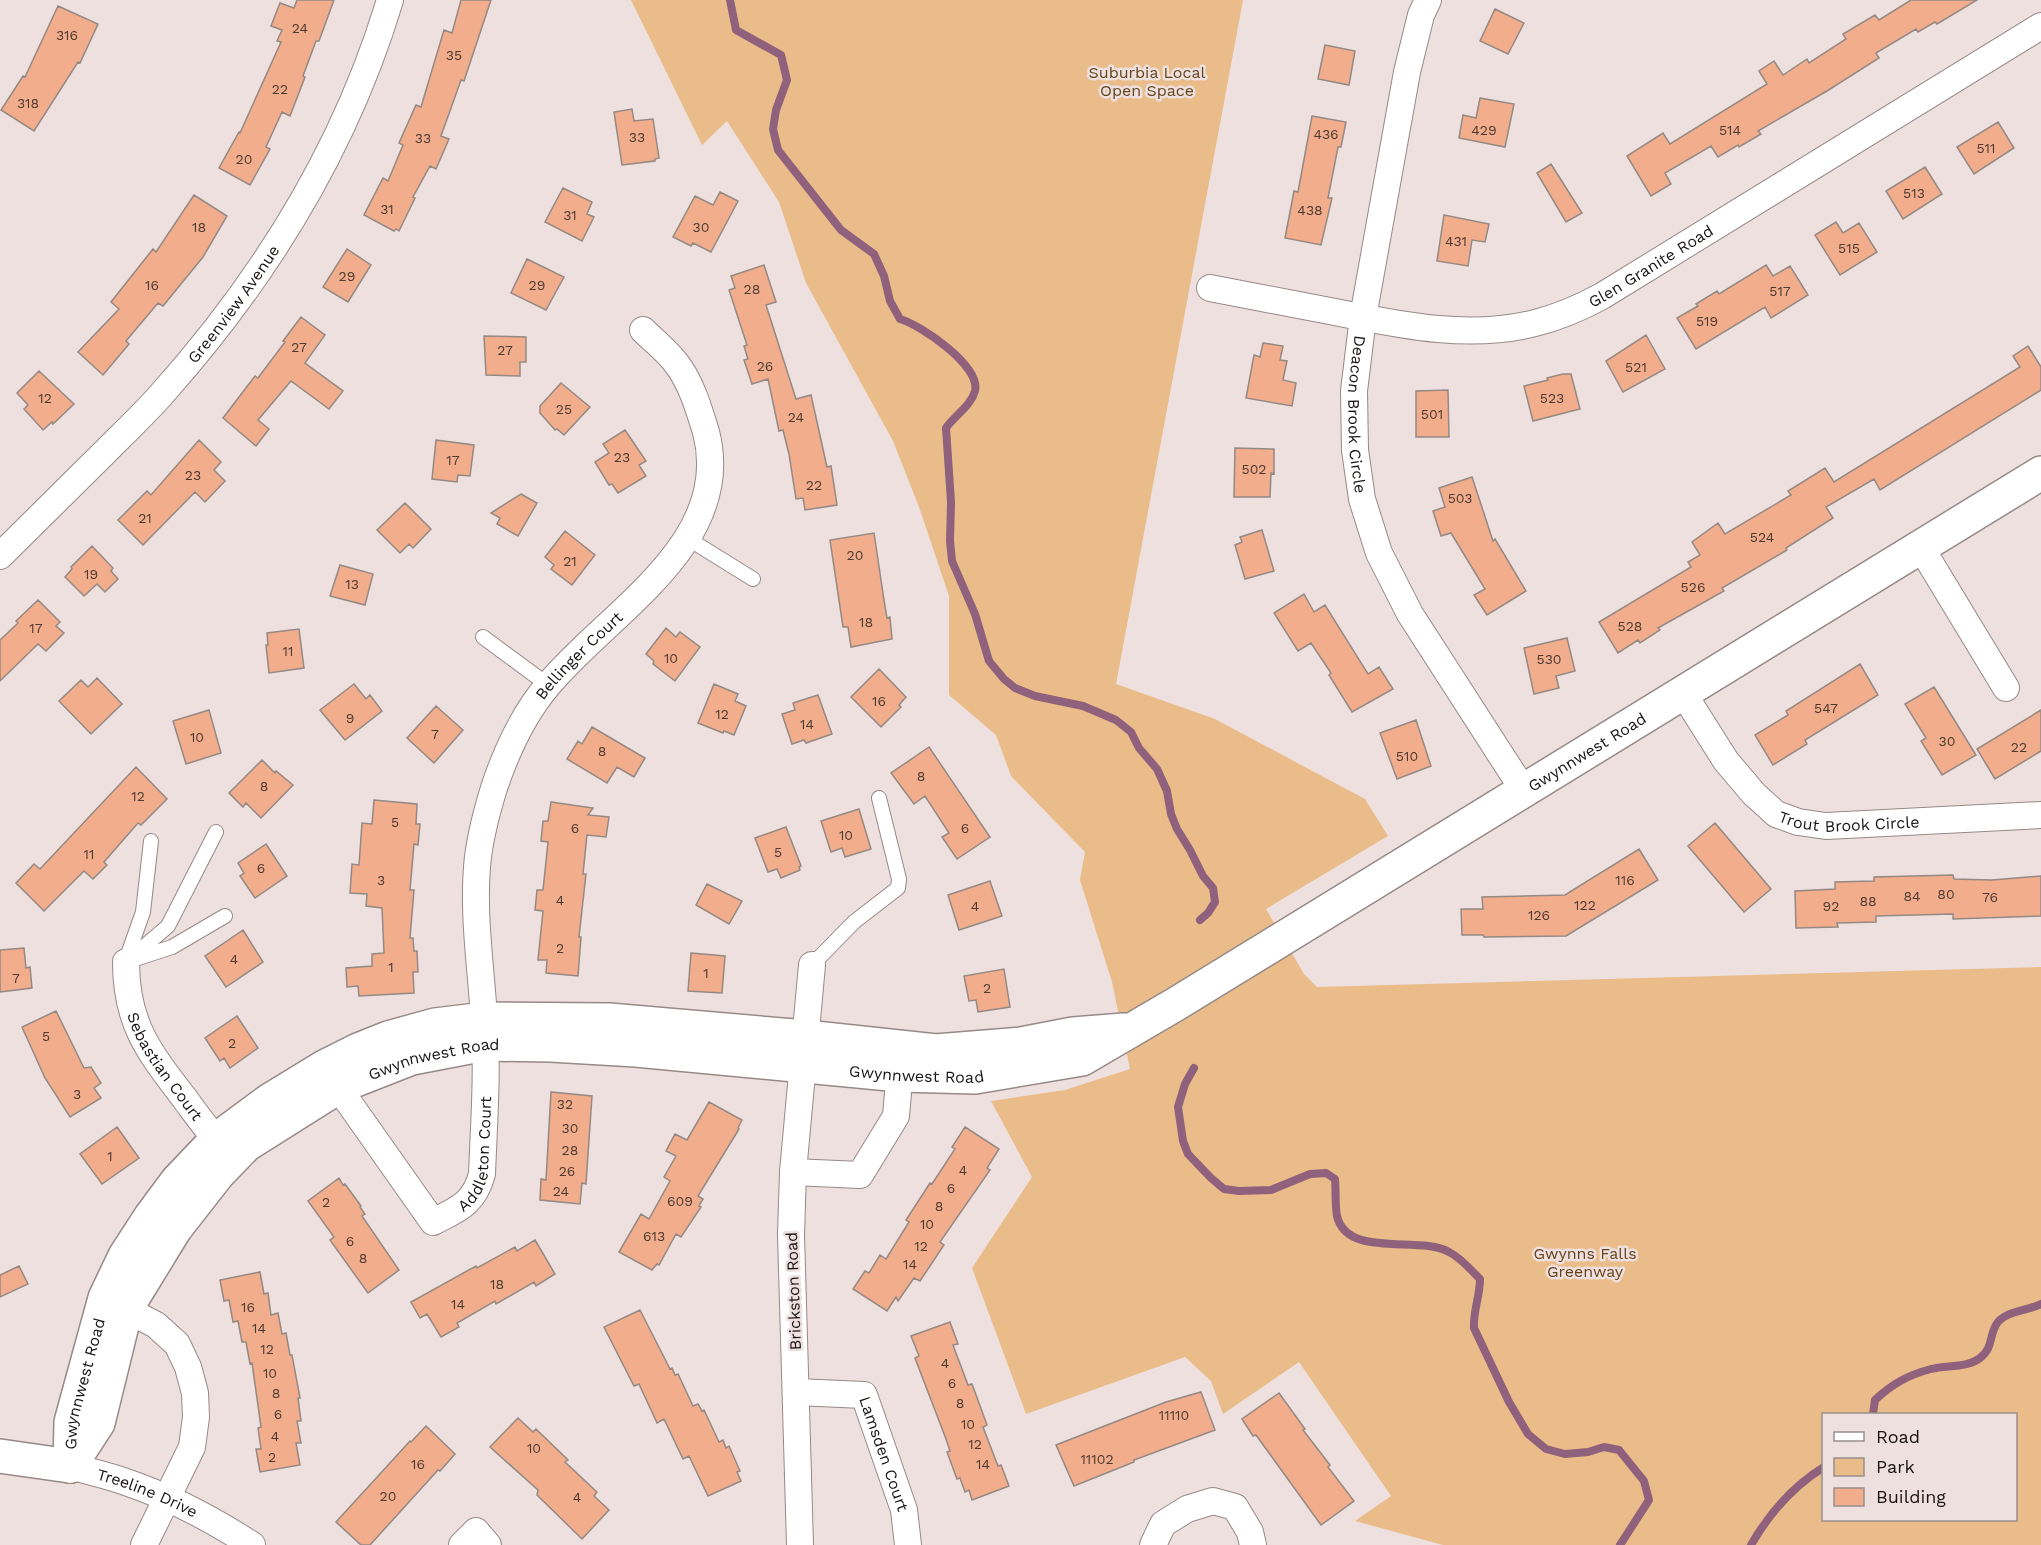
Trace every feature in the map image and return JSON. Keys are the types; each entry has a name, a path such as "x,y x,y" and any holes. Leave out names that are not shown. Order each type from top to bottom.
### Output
{"street":[{"name":"Greenview Avenue","path":"0,556 159,398 216,330 264,265 304,201 346,121 377,43 390,0"},
{"name":"Deacon Brook Circle","path":"1428,0 1421,15 1407,72 1363,318 1354,391 1355,450 1362,499 1379,553 1410,614 1524,791"},
{"name":"Glen Granite Road","path":"1210,288 1363,318 1444,330 1490,329 1533,324 1569,313 1602,296 2041,26"},
{"name":"Bellinger Court","path":"485,1031 476,911 477,867 483,826 494,787 517,732 548,684 676,555 701,514 708,492 709,445 694,395 677,364 643,330"},
{"name":"Gwynnwest Road","path":"70,1466 71,1422 116,1304 125,1256 151,1215 177,1181 225,1149 270,1100 331,1077 388,1038 435,1025 485,1031 609,1020 805,1052 901,1062 936,1051 1021,1044 1073,1034 1132,1029 2041,473"},
{"path":"1920,546 2006,688"},
{"name":"Trout Brook Circle","path":"1683,693 1726,761 1754,794 1776,814 1798,822 1826,826 2041,815"},
{"name":"Sebastian Court","path":"126,962 126,987 134,1019 151,1056 225,1149"},
{"name":"Brickston Road","path":"800,1545 791,1235 793,1172 812,965"},
{"name":"Addleton Court","path":"331,1077 433,1222 471,1200 478,1188 482,1163 486,1077 485,1031"},
{"path":"793,1172 860,1174 896,1116 901,1062"},
{"path":"116,1304 156,1325 177,1344 188,1367 195,1393 196,1417 192,1447 144,1545"},
{"name":"Lamsden Court","path":"796,1392 864,1395 904,1510 908,1545"},
{"name":"Treeline Drive","path":"0,1456 70,1466 123,1480 168,1499 252,1545"},
{"path":"1153,1545 1163,1524 1187,1509 1213,1501 1235,1507 1250,1532 1253,1545"},
{"path":"462,1545 476,1532 488,1545"}],"lane":[{"path":"687,538 753,579"},
{"path":"483,637 548,684"},
{"path":"812,965 854,922 898,888 899,879 879,798"},
{"path":"126,962 168,926 216,832"},
{"path":"126,962 143,912 152,842"},
{"path":"126,962 172,947 225,916"}],"green space":[{"name":"Gwynns Falls Greenway","path":"631,0 1243,0 1116,684 1215,719 1365,799 1388,836 1266,909 1304,974 1317,987 2041,967 2041,1545 1443,1545 1355,1521 1391,1496 1299,1362 1223,1414 1211,1381 1185,1357 1026,1414 972,1268 1032,1177 991,1101 1065,1090 1130,1069 1112,982 1080,880 1085,852 1011,776 996,735 949,695 949,596 919,507 893,441 806,283 779,202 727,121 702,145"}],"building":[{"path":"297,0 334,0 319,41 316,41 290,116 282,112 266,147 270,149 250,185 219,168 240,133 281,42 277,41 282,30 271,26 280,3 294,8"},
{"path":"461,0 491,0 464,81 461,80 441,136 449,139 436,169 430,166 413,197 415,198 399,231 396,229 394,231 364,215 383,178 388,181 403,145 399,143 416,105 421,107 444,30 452,33"},
{"path":"1911,0 1977,0 1937,24 1935,22 1918,32 1916,29 1876,53 1879,58 1758,131 1761,134 1739,147 1738,145 1718,157 1711,146 1665,173 1671,184 1651,196 1627,156 1663,133 1670,144 1767,84 1759,71 1774,61 1783,75 1807,59 1809,63 1846,39 1843,34 1875,15 1879,20"},
{"path":"58,6 98,24 80,63 78,62 34,131 1,110 23,76 25,77"},
{"path":"1495,9 1524,23 1508,54 1480,41"},
{"path":"1325,45 1355,51 1349,85 1318,79"},
{"path":"1480,98 1514,104 1505,147 1459,138 1463,115 1476,118"},
{"path":"632,109 634,121 653,119 659,158 655,161 622,165 614,112"},
{"path":"1312,116 1346,122 1341,147 1338,147 1328,198 1332,198 1321,245 1285,238 1294,191 1298,192"},
{"path":"1998,122 2014,148 1974,174 1957,147"},
{"path":"1551,164 1582,213 1566,222 1537,173"},
{"path":"1925,167 1942,194 1903,219 1886,191"},
{"path":"563,188 592,202 587,214 594,217 582,241 545,222"},
{"path":"720,192 738,201 711,252 673,237 695,196 713,205"},
{"path":"194,195 227,216 203,257 163,306 158,303 126,341 129,344 103,375 78,352 119,309 111,302 153,249 156,252"},
{"path":"1444,215 1489,224 1485,242 1472,240 1468,266 1437,261"},
{"path":"1836,222 1843,233 1859,223 1877,252 1840,275 1815,235"},
{"path":"347,249 371,265 348,302 323,287"},
{"path":"527,259 564,277 546,310 511,293"},
{"path":"764,265 776,302 766,305 796,399 811,395 827,467 831,466 837,505 805,510 803,498 796,499 789,454 783,430 779,431 768,379 752,384 744,360 748,359 744,346 747,345 729,290 735,288 731,276"},
{"path":"1766,265 1773,276 1790,266 1808,295 1771,318 1765,307 1696,349 1677,318 1698,306 1696,304 1717,291 1719,294"},
{"path":"301,317 325,335 305,363 343,391 329,409 291,381 258,420 269,429 256,446 223,418 255,376 258,378"},
{"path":"1646,335 1665,369 1623,392 1606,361"},
{"path":"484,336 526,337 526,362 520,362 520,376 486,375"},
{"path":"1263,343 1283,346 1280,360 1287,361 1283,380 1296,383 1292,406 1246,398 1254,355 1260,357"},
{"path":"2028,346 2041,367 2041,390 1880,490 1874,479 1826,507 1833,518 1786,548 1787,550 1722,588 1724,591 1658,628 1660,630 1640,643 1638,640 1618,653 1599,622 1691,567 1688,562 1700,555 1692,542 1718,523 1725,534 1791,495 1788,491 1825,468 1834,482 2020,367 2013,356"},
{"path":"39,371 74,404 53,424 52,422 43,430 24,409 28,405 17,393"},
{"path":"1563,374 1571,374 1580,409 1533,421 1524,386"},
{"path":"561,383 590,407 564,435 557,429 555,430 540,413 540,406"},
{"path":"1448,390 1449,437 1416,437 1416,391"},
{"path":"625,430 646,461 639,465 646,476 618,493 612,484 609,485 595,462 609,453 603,444"},
{"path":"199,440 221,462 214,470 225,481 205,502 195,492 143,545 118,520 147,491 151,495"},
{"path":"436,440 474,445 470,476 458,475 457,482 432,479"},
{"path":"1235,448 1274,449 1274,474 1271,473 1270,497 1234,497"},
{"path":"1472,477 1493,541 1495,539 1526,591 1487,615 1474,595 1485,589 1451,533 1441,536 1433,511 1445,507 1439,488"},
{"path":"521,494 537,503 518,536 497,524 500,518 491,513"},
{"path":"405,503 431,529 413,548 409,544 400,553 377,530"},
{"path":"1262,530 1274,571 1245,579 1235,545 1242,542 1240,537"},
{"path":"565,531 595,555 572,585 551,569 554,565 545,557"},
{"path":"874,533 892,639 851,647 848,627 843,627 830,540"},
{"path":"92,546 113,568 111,571 118,579 105,592 97,584 84,596 65,577 72,569 71,567"},
{"path":"340,565 373,574 365,605 330,596"},
{"path":"1304,594 1314,612 1325,605 1368,674 1379,667 1393,689 1352,712 1329,675 1331,673 1311,643 1298,651 1274,613"},
{"path":"38,600 60,622 56,626 64,633 46,651 38,644 0,681 0,640"},
{"path":"666,628 676,637 680,632 700,647 675,681 653,664 654,661 646,654"},
{"path":"299,629 304,668 269,673 267,633"},
{"path":"1567,638 1575,671 1556,676 1559,688 1534,694 1524,648"},
{"path":"1860,664 1878,695 1805,740 1807,744 1773,765 1755,735 1788,715 1786,711"},
{"path":"879,669 906,697 899,705 901,707 881,727 851,697"},
{"path":"97,678 122,704 91,734 59,701 81,680 88,687"},
{"path":"354,684 366,699 370,695 382,711 345,740 320,710"},
{"path":"714,684 738,694 735,701 746,706 734,735 698,723"},
{"path":"1934,687 1976,755 1942,775 1921,741 1926,738 1905,704"},
{"path":"818,695 832,734 806,743 804,740 792,744 782,714 795,710 793,703"},
{"path":"436,706 463,730 434,763 407,738"},
{"path":"209,710 221,753 186,764 173,721"},
{"path":"2041,710 2041,751 1995,779 1977,749"},
{"path":"1416,720 1431,766 1397,779 1380,733"},
{"path":"592,727 645,758 634,777 617,767 607,783 567,759 578,741 582,744"},
{"path":"929,747 990,837 957,859 942,837 949,833 925,796 914,804 891,773"},
{"path":"262,760 275,773 276,771 293,785 261,818 246,803 243,807 229,793"},
{"path":"136,767 167,799 141,825 138,823 104,862 107,865 93,879 84,871 44,911 16,883 34,864 40,869"},
{"path":"374,800 417,804 416,824 420,824 418,845 414,844 410,890 414,890 410,938 413,938 414,951 417,951 418,972 413,972 414,993 359,996 358,986 347,987 346,968 372,966 372,954 384,953 382,908 366,906 367,894 350,893 352,864 359,865 362,823 372,824"},
{"path":"551,802 593,808 588,815 609,817 606,837 587,835 578,976 546,973 547,960 538,960 543,911 535,910 537,890 543,890 548,842 541,841 543,821 548,821"},
{"path":"859,809 871,849 845,857 842,848 831,852 821,821"},
{"path":"1715,823 1771,889 1744,912 1688,846"},
{"path":"786,827 801,866 800,870 781,878 777,869 768,872 755,838"},
{"path":"266,844 287,876 255,898 240,876 244,873 238,863"},
{"path":"1639,849 1658,880 1566,936 1462,935 1461,909 1483,909 1482,897 1565,895"},
{"path":"1953,875 1954,879 1992,880 2041,876 2041,916 1953,919 1953,914 1876,916 1876,922 1837,923 1838,927 1796,928 1795,891 1835,889 1835,882 1874,881 1874,877"},
{"path":"990,881 1002,916 959,930 948,895"},
{"path":"707,884 742,901 729,924 696,905"},
{"path":"243,930 263,962 226,987 205,956"},
{"path":"24,948 26,968 30,967 32,988 0,992 0,950"},
{"path":"691,953 725,956 722,993 688,991"},
{"path":"1004,969 1010,1007 978,1012 976,1000 969,1001 964,976"},
{"path":"56,1011 84,1068 91,1067 101,1083 94,1088 101,1098 70,1117 45,1078 22,1027"},
{"path":"237,1016 258,1048 230,1068 224,1058 220,1061 205,1038"},
{"path":"551,1092 592,1096 586,1184 582,1183 580,1204 540,1200 541,1179 546,1180"},
{"path":"709,1102 742,1120 739,1129 698,1196 703,1199 699,1206 701,1207 681,1237 676,1234 659,1265 657,1264 652,1270 619,1252 641,1214 649,1219 670,1181 664,1177 676,1156 666,1151 675,1134 687,1140"},
{"path":"117,1127 139,1158 102,1184 80,1154"},
{"path":"965,1127 999,1149 987,1168 990,1170 940,1242 944,1245 920,1281 914,1278 898,1301 896,1297 887,1311 853,1289 865,1271 869,1273 880,1255 886,1259 909,1222 906,1220 955,1149 952,1147"},
{"path":"339,1178 361,1206 365,1214 362,1216 399,1270 368,1293 330,1240 334,1237 308,1201"},
{"path":"535,1240 555,1274 536,1286 534,1282 496,1304 495,1301 457,1323 459,1327 441,1337 427,1314 420,1318 411,1302 476,1266 477,1268 515,1247 517,1251"},
{"path":"19,1266 28,1284 0,1297 0,1275"},
{"path":"260,1272 264,1294 268,1293 271,1315 278,1313 282,1334 286,1333 290,1355 292,1355 300,1398 298,1398 301,1421 297,1421 301,1443 296,1443 300,1465 260,1472 256,1449 261,1449 258,1428 261,1427 252,1363 250,1364 246,1342 242,1342 238,1321 233,1322 229,1300 224,1301 220,1280"},
{"path":"640,1310 670,1369 672,1368 675,1375 678,1374 693,1406 698,1404 702,1411 704,1410 719,1442 723,1440 726,1448 729,1446 740,1471 737,1472 741,1481 708,1496 689,1456 683,1459 664,1419 657,1423 639,1384 634,1386 604,1327"},
{"path":"950,1322 958,1344 953,1345 968,1385 972,1384 987,1425 983,1427 998,1466 1001,1465 1009,1486 972,1500 969,1490 965,1492 960,1478 957,1479 947,1452 950,1451 946,1439 915,1358 919,1356 911,1336"},
{"path":"1201,1392 1215,1430 1134,1460 1134,1462 1074,1486 1056,1445 1166,1402"},
{"path":"1279,1393 1305,1429 1303,1430 1330,1465 1328,1467 1354,1501 1321,1525 1242,1419"},
{"path":"518,1418 533,1432 536,1429 568,1460 565,1462 597,1492 594,1496 609,1510 582,1539 537,1495 538,1490 490,1447"},
{"path":"426,1426 455,1454 370,1545 361,1545 336,1522"}],"waterway":[{"path":"730,0 736,30 781,55 787,80 776,110 773,129 778,150 841,230 874,254 884,276 890,301 900,319 921,329 948,348 969,370 974,381 973,396 946,428 951,502 950,541 952,561 975,614 989,661 1015,688 1035,696 1083,706 1116,720 1131,732 1139,748 1157,769 1167,791 1171,814 1177,829 1203,876 1213,888 1215,902 1200,920"},
{"path":"1194,1068 1185,1084 1178,1107 1183,1141 1188,1154 1224,1189 1271,1190 1310,1174 1326,1173 1335,1179 1337,1216 1343,1229 1369,1242 1436,1247 1458,1257 1480,1279 1474,1328 1509,1402 1528,1434 1546,1449 1565,1454 1588,1452 1604,1447 1619,1450 1644,1481 1649,1500 1620,1545"},
{"path":"1873,1413 1875,1400 1894,1385 1923,1371 1975,1361 1987,1350 1999,1320 2041,1304"},
{"path":"1751,1545 1783,1502 1802,1483 1822,1468"}],"park label":[{"name":"Suburbia Local Open Space","path":"1147,81"}]}
